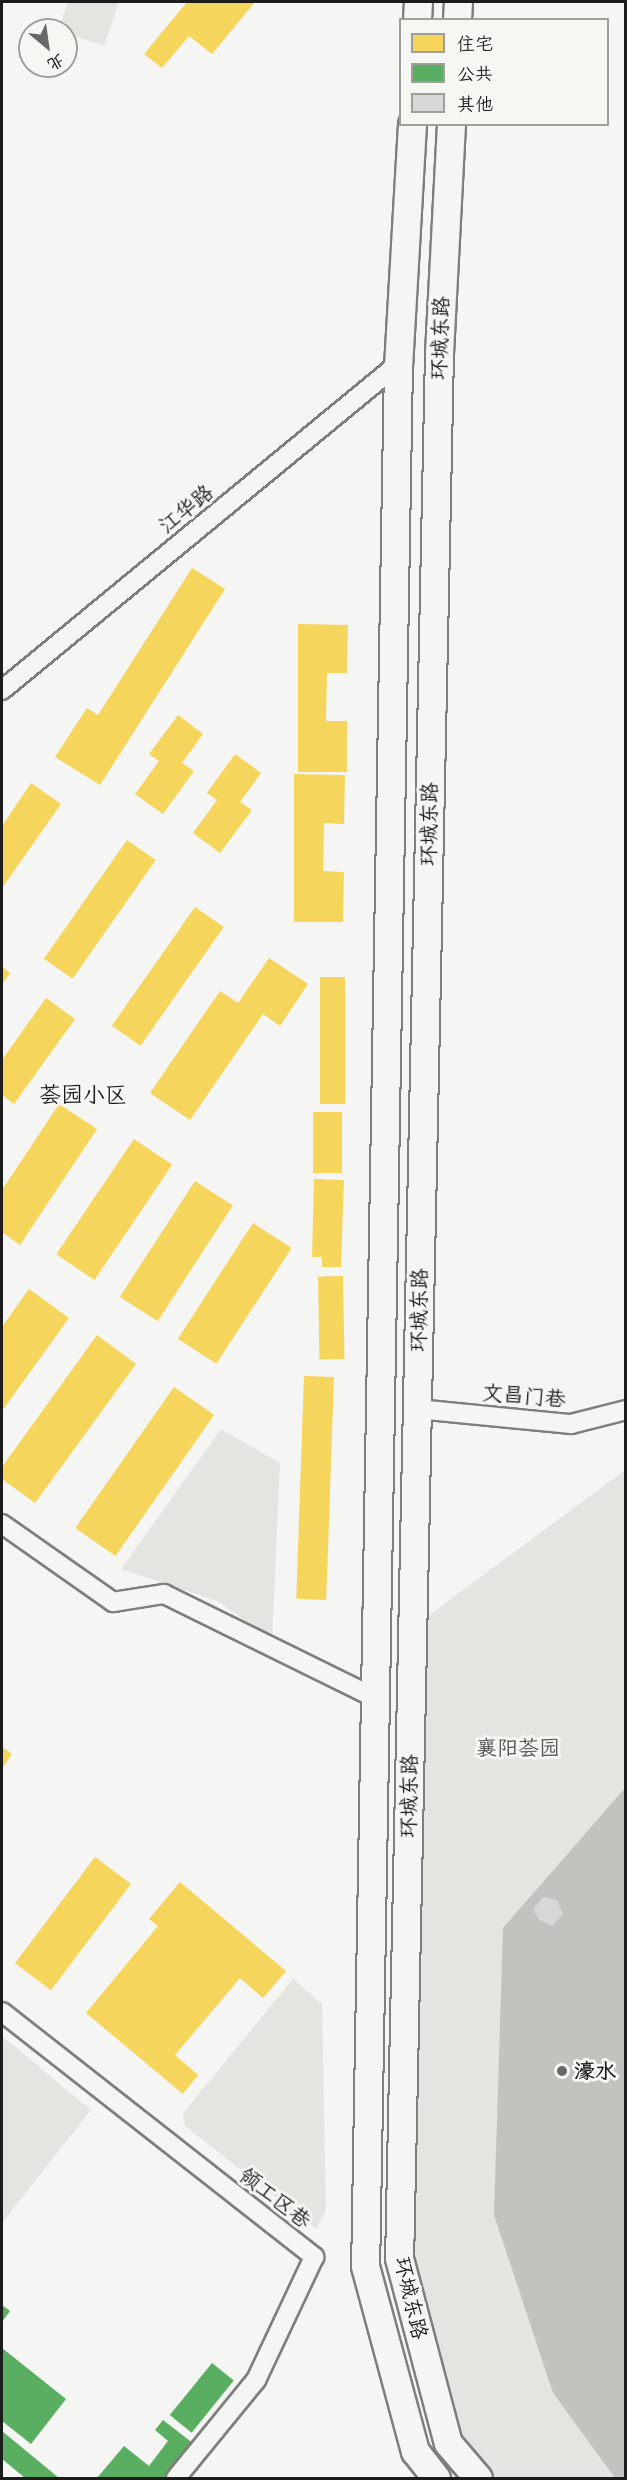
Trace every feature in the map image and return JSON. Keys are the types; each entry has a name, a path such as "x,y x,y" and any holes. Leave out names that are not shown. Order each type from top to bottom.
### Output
{"main road":[{"path":"417,18 418,2"},
{"path":"457,18 458,2"},
{"name":"环城东路","path":"412,126 398,364 365,2266 415,2451 436,2478"},
{"name":"环城东路","path":"451,126 439,353 399,2258 448,2443 478,2478"}],"street":[{"name":"江华路","path":"2,690 398,364"},
{"name":"文昌门巷","path":"417,1408 571,1424 626,1410"},
{"path":"2,1524 113,1602 164,1594 375,1698"},
{"name":"领工区巷","path":"2,2012 314,2257 256,2380 176,2478"}],"green space":[{"path":"68,2 119,2 104,46 78,37 78,18 62,18"},
{"path":"221,1429 280,1463 272,1639 217,1601 121,1569"},
{"name":"襄阳荟园","path":"625,1470 625,1788 590,1833 553,2393 615,2478 478,2478 448,2443 399,2258 412,1628"},
{"path":"293,1979 322,2004 326,2211 316,2229 185,2126 183,2113"},
{"path":"2,2036 91,2110 2,2223"}],"shaded area":[{"name":"濠水","path":"625,1788 625,2478 615,2478 553,2393 494,2215 503,1928"}],"building: 住宅":[{"path":"187,2 255,2 212,54 189,36 162,68 144,54"},
{"path":"192,568 225,589 100,785 55,757 87,708 98,715"},
{"path":"298,624 348,625 347,673 327,673 326,721 347,721 347,772 298,772"},
{"path":"178,715 203,734 182,763 194,771 163,814 135,794 159,761 149,754"},
{"path":"235,754 261,773 240,802 252,810 220,853 193,833 217,800 207,793"},
{"path":"294,774 345,775 344,824 324,823 323,871 344,872 343,922 294,922"},
{"path":"31,783 61,804 2,888 2,826"},
{"path":"127,840 156,860 73,979 44,959"},
{"path":"195,907 224,927 141,1046 112,1026"},
{"path":"269,958 308,984 280,1026 263,1014 190,1120 150,1093 220,991 238,1003"},
{"path":"2,966 10,973 2,985"},
{"path":"320,977 345,977 345,1104 320,1104"},
{"path":"46,998 75,1019 14,1104 2,1095 2,1060"},
{"path":"59,1104 97,1129 20,1245 2,1232 2,1190"},
{"path":"313,1112 342,1112 342,1173 313,1173"},
{"path":"134,1139 172,1165 94,1280 56,1254"},
{"path":"314,1179 344,1180 341,1267 322,1267 322,1257 312,1257"},
{"path":"195,1181 233,1206 158,1321 120,1297"},
{"path":"253,1223 292,1248 216,1364 178,1339"},
{"path":"318,1276 343,1276 344,1359 319,1359"},
{"path":"29,1289 69,1318 2,1411 2,1327"},
{"path":"97,1335 136,1364 35,1503 2,1479 2,1467"},
{"path":"304,1376 334,1377 326,1600 296,1599"},
{"path":"174,1387 214,1415 115,1556 75,1528"},
{"path":"2,1747 12,1754 2,1769"},
{"path":"95,1857 131,1884 51,1990 15,1963"},
{"path":"180,1882 286,1971 263,1998 240,1978 175,2055 198,2075 183,2094 86,2013 158,1926 149,1919"}],"building: 公共":[{"path":"2,2305 10,2311 2,2322"},
{"path":"2,2348 66,2399 31,2444 2,2421"},
{"path":"212,2363 234,2381 192,2433 170,2415"},
{"path":"163,2420 194,2444 166,2478 97,2478 124,2446 149,2466 168,2441 155,2430"},
{"path":"2,2431 59,2478 25,2478 2,2459"}],"building: 其他":[{"path":"543,1897 557,1900 563,1914 552,1926 539,1920 533,1909"}],"place":[{"name":"濠水","path":"562,2071"}],"district":[{"name":"荟园小区","path":"83,1095"}]}
